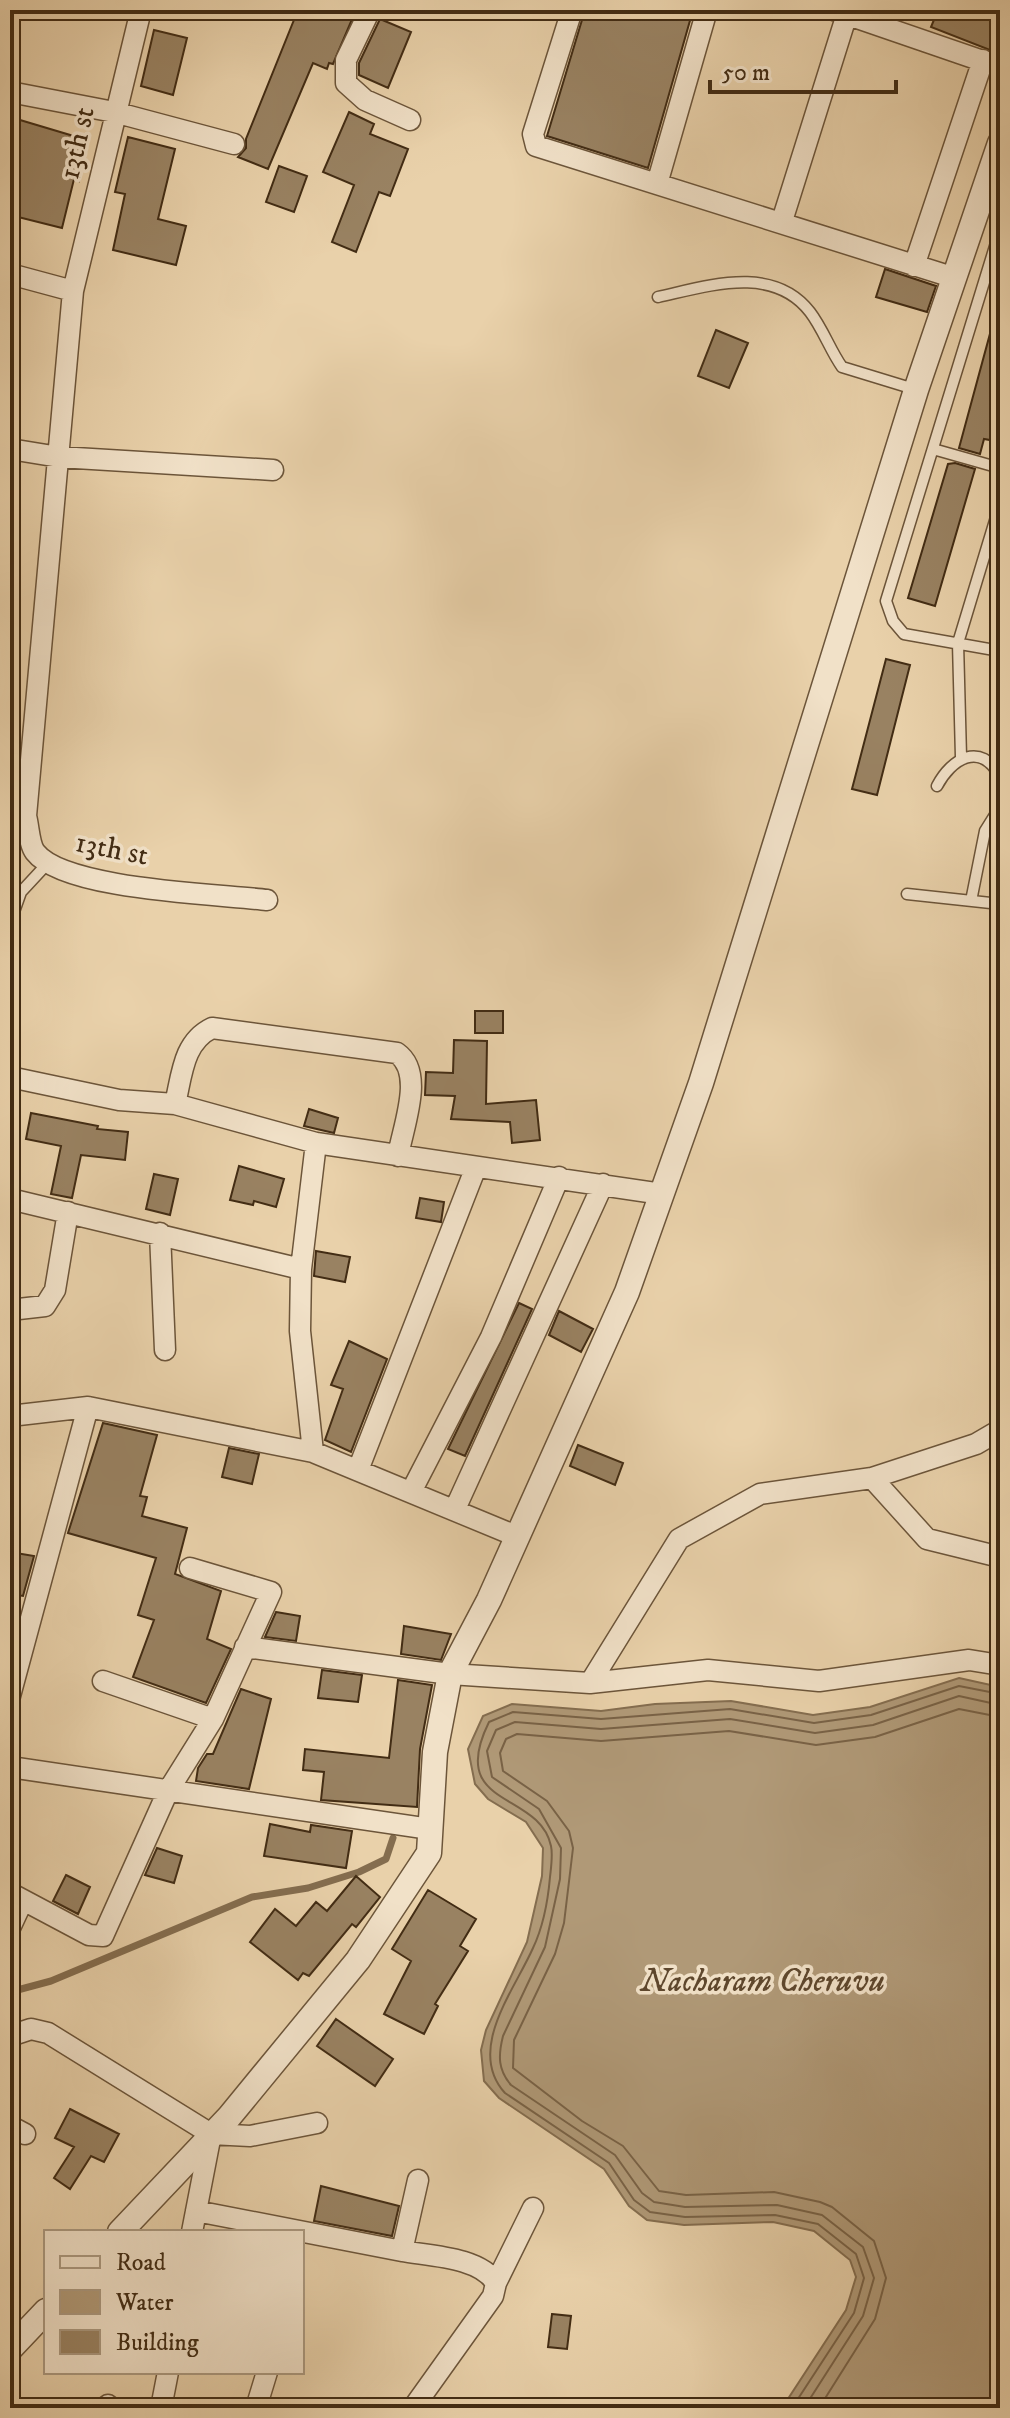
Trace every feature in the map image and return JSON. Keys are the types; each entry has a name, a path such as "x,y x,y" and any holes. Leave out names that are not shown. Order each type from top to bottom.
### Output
{"street":[{"name":"13th st","path":"141,10 73,291 26,816 33,850 47,864 90,880 267,900"},
{"path":"370,10 346,60 346,83 365,100 410,120"},
{"path":"572,10 533,134 536,146 952,277"},
{"path":"657,184 707,10"},
{"path":"782,221 840,12 991,64 914,266"},
{"path":"10,92 114,112 234,144"},
{"path":"122,2230 211,2134 358,1960 429,1853 435,1752 450,1674 489,1600 627,1292 706,1068 916,390 1000,143"},
{"path":"10,274 73,291"},
{"path":"10,449 59,457 273,470"},
{"path":"175,1104 186,1054 197,1036 212,1028 397,1053 406,1059 412,1075 398,1156"},
{"path":"10,1077 119,1100 175,1104 316,1143 662,1194"},
{"path":"313,1452 300,1331 301,1269 316,1143"},
{"path":"358,1470 476,1167"},
{"path":"412,1490 491,1337 559,1177"},
{"path":"455,1509 603,1184"},
{"path":"10,1199 301,1269"},
{"path":"10,1310 45,1306 55,1290 68,1212"},
{"path":"160,1233 165,1350"},
{"path":"10,1416 88,1407 313,1452 412,1490 516,1536"},
{"path":"10,1696 88,1407"},
{"path":"590,1683 679,1539 760,1494 872,1478 976,1444 1000,1430"},
{"path":"872,1478 927,1539 1000,1557"},
{"path":"10,1928 16,1897 89,1935 103,1936 168,1791 213,1719 271,1592 190,1568"},
{"path":"245,1647 450,1674 590,1683 708,1670 819,1681 969,1660 1000,1665"},
{"path":"103,1681 213,1719"},
{"path":"10,1767 430,1829"},
{"path":"10,2036 31,2029 48,2033 211,2134 250,2136 317,2123"},
{"path":"192,2230 211,2134"},
{"path":"402,2251 418,2180"},
{"path":"413,2408 493,2296 496,2283 533,2208"},
{"path":"196,2211 297,2230"},
{"path":"304,2231 464,2263 490,2273 496,2283"},
{"path":"304,2245 308,2232"},
{"path":"10,2349 44,2313"},
{"path":"161,2408 168,2374"},
{"path":"256,2408 266,2374"}],"lane":[{"path":"1000,230 886,601 893,621 904,634 1000,651"},
{"path":"658,297 711,285 752,281 780,288 800,300 811,314 842,367 916,390"},
{"path":"933,449 1000,468"},
{"path":"961,757 958,643 1000,504"},
{"path":"937,786 947,767 961,757 974,757 989,763 1000,777"},
{"path":"971,901 985,831 1000,807"},
{"path":"10,923 21,892 47,864"},
{"path":"907,894 1000,904"}],"water":[{"name":"Nacharam Cheruvu","path":"959,1678 1000,1687 1000,2408 782,2408 846,2310 856,2277 850,2260 814,2231 773,2222 684,2225 647,2220 629,2206 604,2169 499,2098 484,2081 481,2050 486,2030 527,1942 542,1876 543,1848 526,1822 488,1799 475,1784 468,1749 483,1716 512,1704 601,1711 655,1704 731,1701 813,1715 870,1707"}],"building":[{"path":"298,10 356,10 333,64 329,63 327,69 313,63 268,169 238,157 246,148 246,139"},
{"path":"585,10 693,10 648,168 547,136"},
{"path":"938,10 1000,10 1000,41 995,52 931,27"},
{"path":"380,19 411,32 388,88 359,75 359,63"},
{"path":"154,30 187,38 173,95 141,86"},
{"path":"349,112 374,124 370,134 408,149 390,196 379,192 356,252 332,242 354,185 323,172"},
{"path":"10,117 87,140 79,181 74,179 62,228 10,215"},
{"path":"128,137 175,149 158,219 186,226 176,265 113,250 125,194 115,192"},
{"path":"279,166 307,176 294,212 266,202"},
{"path":"885,269 936,286 927,312 876,297"},
{"path":"994,319 1000,320 1000,402 990,440 984,439 980,454 959,448"},
{"path":"716,330 748,343 729,388 698,376"},
{"path":"948,464 975,469 935,606 908,598"},
{"path":"886,659 910,665 877,795 852,789"},
{"path":"475,1011 503,1011 503,1033 475,1033"},
{"path":"454,1040 487,1041 486,1104 536,1100 540,1140 512,1143 510,1122 451,1119 455,1096 425,1095 426,1072 453,1073"},
{"path":"309,1109 338,1118 334,1133 304,1126"},
{"path":"31,1113 98,1126 97,1129 128,1132 125,1160 81,1155 72,1198 51,1194 61,1146 26,1139"},
{"path":"239,1166 284,1179 276,1207 254,1201 253,1205 230,1200"},
{"path":"154,1174 178,1179 170,1215 146,1209"},
{"path":"420,1198 444,1202 441,1222 416,1218"},
{"path":"316,1251 350,1257 345,1282 314,1276"},
{"path":"519,1303 532,1309 465,1456 448,1449"},
{"path":"559,1311 593,1329 581,1352 549,1335"},
{"path":"349,1341 387,1359 351,1452 325,1440 343,1389 331,1385"},
{"path":"103,1423 157,1435 140,1496 147,1497 142,1516 187,1528 175,1574 221,1591 207,1639 231,1649 206,1703 133,1677 154,1620 138,1615 156,1558 68,1533"},
{"path":"578,1445 623,1463 615,1485 570,1466"},
{"path":"229,1448 259,1454 252,1484 222,1477"},
{"path":"10,1552 34,1556 23,1596 10,1594"},
{"path":"276,1612 300,1616 296,1641 265,1637"},
{"path":"404,1626 451,1634 441,1660 401,1654"},
{"path":"322,1670 362,1675 358,1702 318,1698"},
{"path":"398,1680 432,1685 420,1749 417,1807 321,1800 324,1772 303,1770 305,1749 389,1758"},
{"path":"241,1689 271,1699 249,1789 196,1781 198,1768 207,1754 213,1754"},
{"path":"270,1824 310,1832 311,1825 352,1831 346,1868 264,1856"},
{"path":"157,1848 182,1856 174,1883 145,1875"},
{"path":"66,1875 90,1887 78,1914 53,1901"},
{"path":"356,1876 380,1897 356,1927 352,1924 309,1976 303,1973 298,1980 250,1942 275,1909 296,1926 316,1902 327,1911"},
{"path":"428,1890 476,1919 460,1946 468,1951 435,2004 438,2006 424,2034 384,2014 411,1961 392,1949"},
{"path":"336,2019 393,2059 375,2086 317,2046"},
{"path":"70,2109 119,2134 104,2162 91,2156 70,2189 54,2178 74,2147 55,2138"},
{"path":"321,2186 399,2206 392,2236 314,2221"},
{"path":"552,2314 571,2316 567,2349 548,2347"}],"waterway":[{"path":"10,1992 51,1981 252,1897 308,1888 359,1872 386,1859 393,1838"}]}
